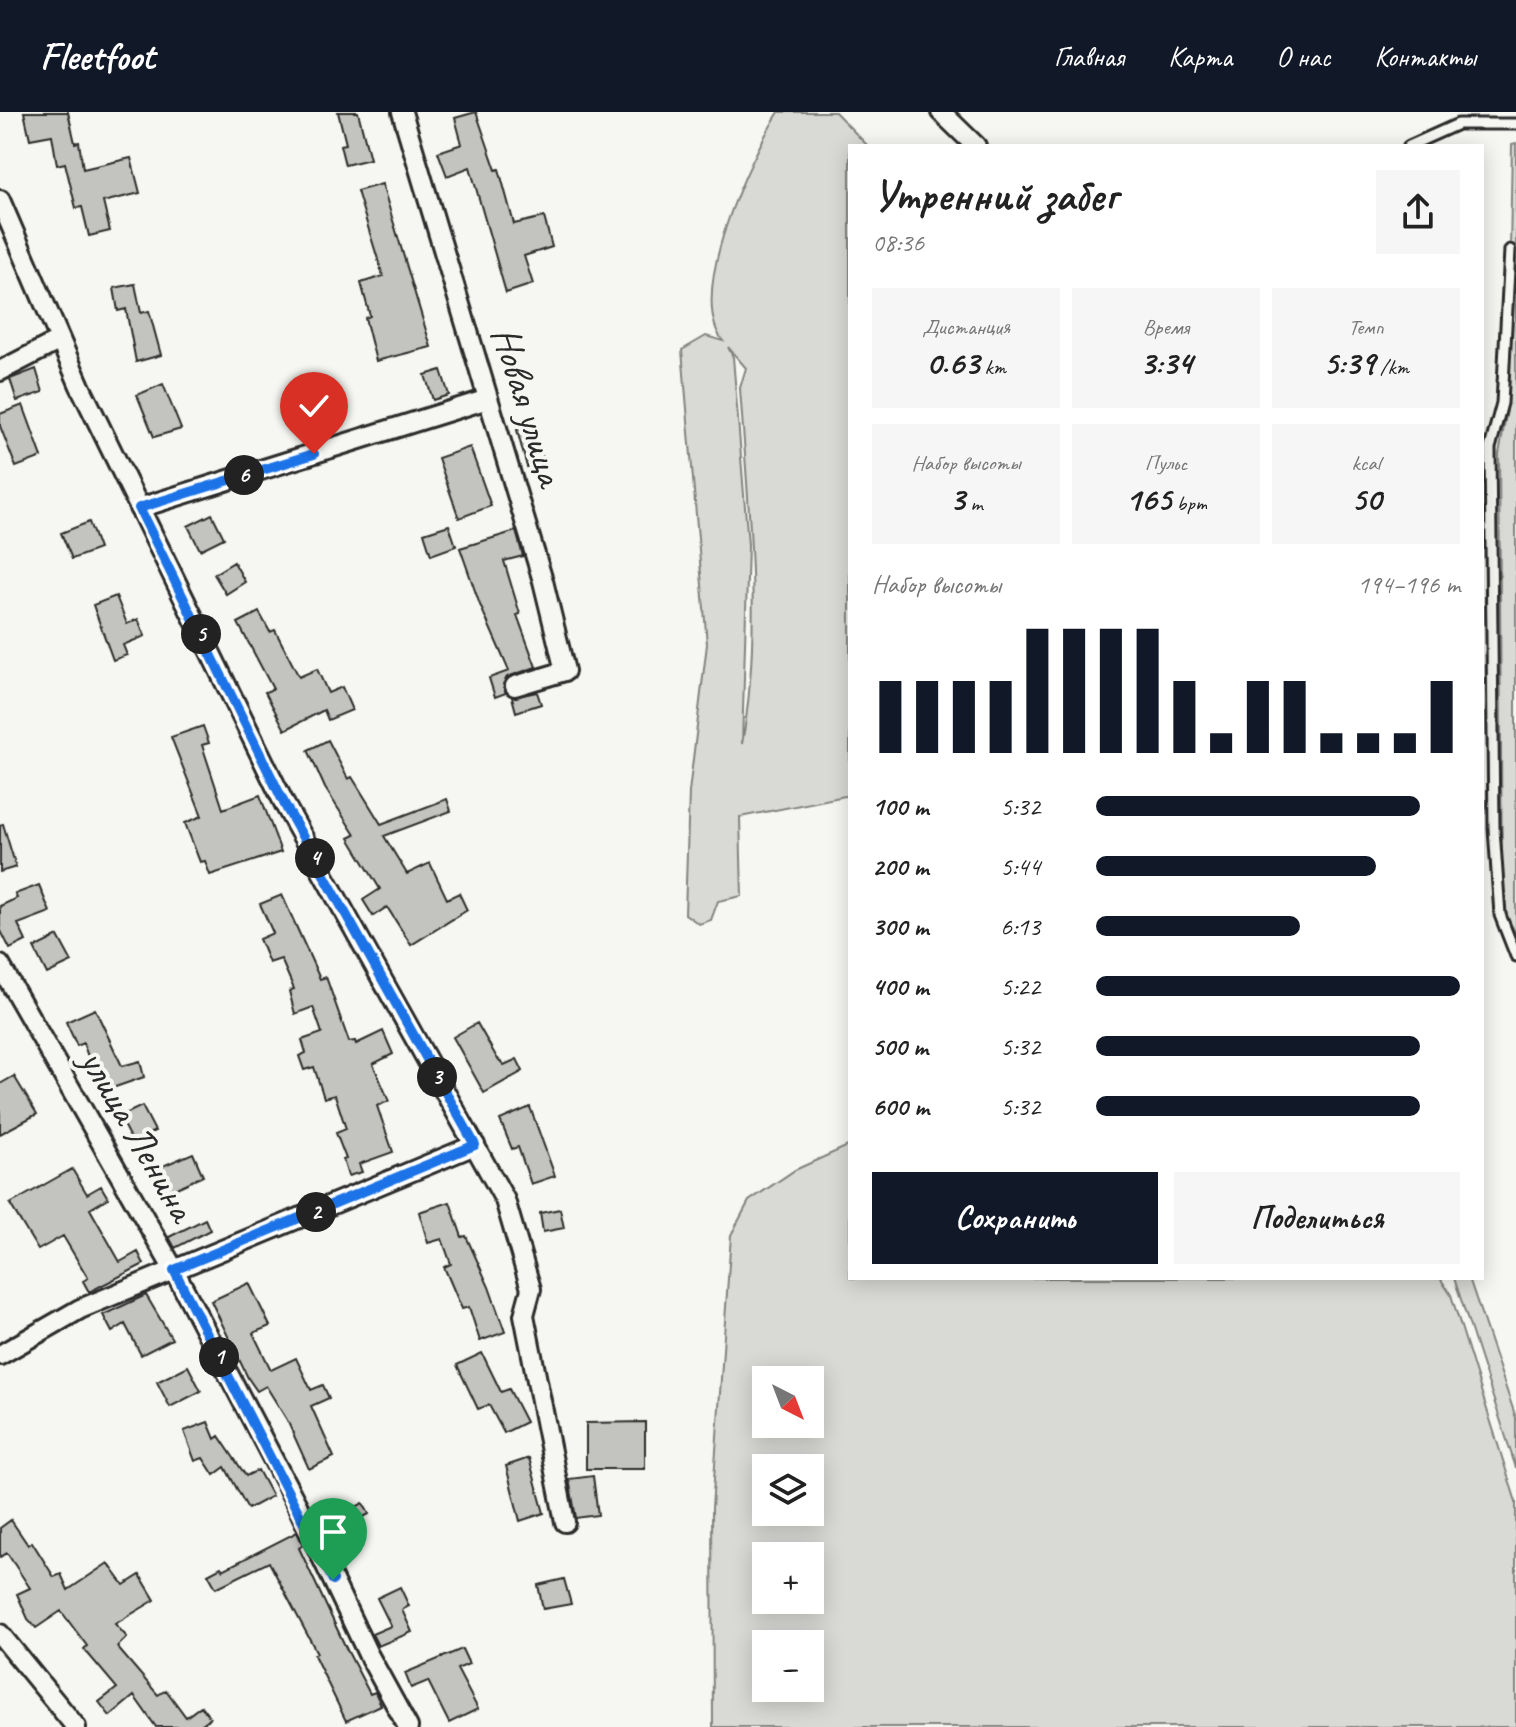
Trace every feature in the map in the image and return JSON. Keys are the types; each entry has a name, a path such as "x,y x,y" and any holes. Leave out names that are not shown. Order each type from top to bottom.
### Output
{"street":[{"name":"Новая улица","path":"402,112 543,581 565,671 515,686"},
{"path":"941,112 974,144"},
{"path":"0,200 60,340 139,508 286,807 505,1200 531,1289 524,1315 565,1522"},
{"path":"0,371 60,340"},
{"path":"139,508 488,399"},
{"name":"улица Ленина","path":"0,965 174,1270 408,1727"},
{"path":"0,1355 80,1309 475,1145"},
{"path":"0,1634 76,1727"}],"lane":[{"path":"1413,144 1458,124 1516,124"},
{"path":"1510,250 1502,403 1490,448 1490,464 1494,829 1500,915 1516,956"}],"shaded area":[{"path":"779,112 835,112 866,144 848,144 848,795 740,817 742,896 718,901 711,920 699,924 685,914 689,792 707,644 682,350 706,336 723,341 714,320 712,292 717,260 726,226 753,160","holes":["728,347 746,368 740,388 753,611 752,656 742,744 748,545 733,357"]},
{"path":"1516,143 1516,934 1507,917 1502,884 1499,454 1507,410 1512,144"},
{"path":"848,1146 848,1280 1441,1280 1451,1295 1516,1502 1516,1727 713,1727 712,1508 731,1235 749,1201 795,1170"},
{"path":"1455,1280 1470,1280 1516,1418 1516,1468"}],"building":[{"path":"24,112 68,112 75,143 79,142 83,169 131,158 140,193 103,202 110,231 89,236 82,207 76,208 65,163 57,165 52,135 30,139"},
{"path":"338,112 358,112 370,159 345,165 340,145 346,144"},
{"path":"476,112 496,170 499,169 514,224 544,217 552,247 524,256 533,284 506,293 470,167 447,176 438,152 462,144 455,118"},
{"path":"382,184 431,347 376,361 365,318 370,316 361,283 383,276 357,191"},
{"path":"135,284 141,313 149,311 161,355 136,362 126,309 118,311 114,288"},
{"path":"36,369 43,392 17,401 10,379"},
{"path":"441,370 449,395 433,400 425,375"},
{"path":"163,384 181,429 154,437 137,395"},
{"path":"23,405 42,457 16,467 0,426 0,414"},
{"path":"533,425 544,462 527,467 517,430"},
{"path":"470,447 491,506 459,518 438,458"},
{"path":"212,514 224,538 200,550 188,526"},
{"path":"89,522 99,549 72,559 61,533"},
{"path":"449,525 456,546 431,555 424,533"},
{"path":"516,531 523,556 504,561 520,614 517,615 536,667 507,677 503,684 506,693 495,697 489,678 509,671 480,605 460,548"},
{"path":"234,562 245,582 226,594 214,574"},
{"path":"116,596 127,624 138,619 145,636 123,645 127,655 113,660 93,605"},
{"path":"259,612 270,632 275,630 299,677 317,669 328,693 342,687 352,710 328,720 324,710 285,730 265,692 273,689 238,623"},
{"path":"537,692 541,704 516,712 512,697"},
{"path":"203,726 209,743 202,745 223,809 260,795 281,852 210,875 205,861 200,862 185,823 202,816 171,737"},
{"path":"328,740 348,779 352,777 381,824 447,799 451,811 384,836 407,874 430,863 447,899 459,893 467,910 411,945 387,907 373,916 363,900 380,889 349,838 355,835 325,788 308,750"},
{"path":"3,824 16,867 0,872 0,825"},
{"path":"39,885 50,912 18,924 26,941 10,949 0,929 0,906 17,898 15,894"},
{"path":"282,895 320,979 326,977 349,1042 355,1041 356,1044 383,1031 393,1054 373,1064 389,1101 377,1106 393,1152 359,1164 362,1172 348,1176 343,1160 346,1159 336,1133 346,1129 335,1095 324,1098 314,1067 304,1070 299,1056 306,1053 302,1040 322,1033 313,1007 295,1014 289,991 294,989 281,959 269,963 259,939 273,933 260,904"},
{"path":"58,936 72,962 47,974 34,948"},
{"path":"95,1009 122,1066 140,1061 144,1077 101,1092 83,1043 77,1046 66,1022"},
{"path":"477,1023 497,1058 504,1065 517,1059 523,1071 484,1093 453,1037"},
{"path":"14,1076 37,1114 0,1134 0,1084"},
{"path":"142,1106 155,1131 132,1142 119,1117"},
{"path":"530,1107 555,1176 531,1184 518,1147 512,1149 500,1120"},
{"path":"193,1153 203,1176 168,1192 158,1168"},
{"path":"72,1169 87,1194 101,1186 108,1198 90,1209 120,1262 138,1252 144,1264 89,1292 83,1281 88,1278 63,1236 38,1250 10,1204"},
{"path":"450,1202 462,1237 466,1236 489,1287 505,1332 480,1341 469,1307 462,1309 444,1267 451,1264 442,1239 428,1243 419,1212"},
{"path":"560,1209 564,1228 543,1232 540,1213"},
{"path":"205,1219 210,1230 175,1248 169,1237"},
{"path":"249,1283 270,1326 253,1333 271,1370 296,1358 311,1390 323,1385 329,1398 311,1406 334,1457 309,1469 287,1420 266,1386 257,1391 248,1378 211,1301"},
{"path":"146,1295 172,1339 141,1355 125,1324 112,1332 103,1315"},
{"path":"482,1353 501,1392 509,1389 526,1422 504,1433 489,1405 478,1409 457,1365"},
{"path":"188,1366 201,1391 170,1407 157,1382"},
{"path":"208,1422 215,1439 219,1436 246,1476 258,1470 272,1496 248,1509 225,1467 214,1475 203,1458 195,1461 184,1431"},
{"path":"645,1422 645,1469 586,1469 586,1423"},
{"path":"529,1458 544,1513 520,1521 506,1466"},
{"path":"593,1476 598,1515 576,1518 569,1479"},
{"path":"363,1503 369,1514 336,1532 330,1521"},
{"path":"11,1520 28,1545 32,1542 54,1577 61,1574 68,1590 108,1563 124,1585 140,1575 155,1600 115,1624 127,1637 117,1647 158,1695 166,1690 186,1717 201,1706 210,1718 198,1727 156,1727 134,1696 110,1716 99,1702 117,1688 84,1649 87,1646 61,1611 36,1628 28,1619 17,1594 30,1588 7,1553 0,1557 0,1528"},
{"path":"297,1532 303,1545 299,1548 347,1650 370,1694 375,1692 381,1705 346,1721 314,1655 317,1653 269,1562 216,1588 208,1574 221,1567 223,1570"},
{"path":"564,1579 571,1604 543,1609 538,1585"},
{"path":"400,1587 409,1606 402,1610 412,1632 378,1646 372,1634 391,1626 377,1598"},
{"path":"462,1649 469,1664 457,1669 478,1709 449,1723 428,1681 411,1688 405,1673"}],"route":[{"path":"314,454 139,508 286,807 475,1145 174,1270 333,1580"}]}
